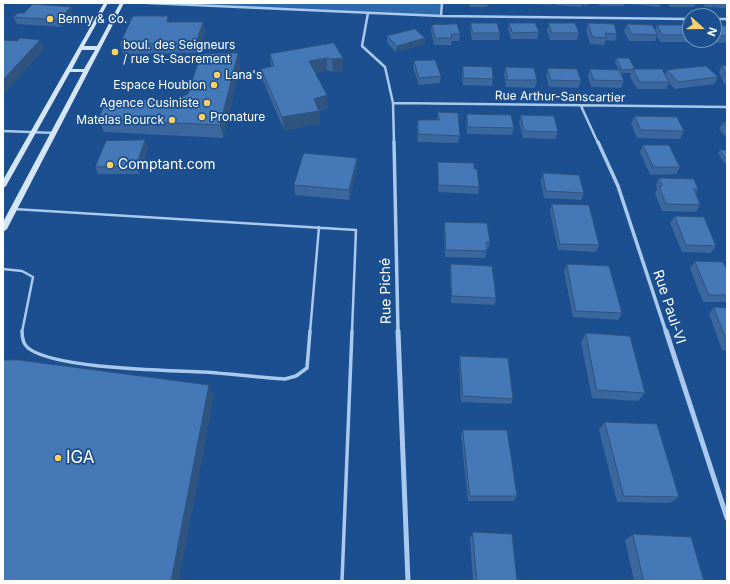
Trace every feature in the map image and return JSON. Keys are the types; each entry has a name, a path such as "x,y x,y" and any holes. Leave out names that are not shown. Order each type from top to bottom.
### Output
{"main road":[{"path":"3,186 106,3"},
{"path":"3,229 55,133 122,3"},
{"path":"81,48 99,48"},
{"path":"68,70 87,71"}],"street":[{"path":"148,3 441,16 682,19"},
{"path":"441,16 442,3"},
{"name":"Rue Piché","path":"368,13 362,46 385,67 393,103 399,372 408,581"},
{"name":"Rue Arthur-Sanscartier","path":"393,103 727,107"},
{"name":"Rue Paul-VI","path":"581,106 618,186 727,518"},
{"path":"3,131 55,133"}],"lane":[{"path":"14,209 356,230 342,581"},
{"path":"3,269 22,271 33,277 27,308 21,327 21,338 26,348 36,352 94,365 258,378 292,378 307,368 319,227"}],"shaded area":[{"path":"148,3 442,3 441,16"}],"building":[{"path":"33,4 71,7 58,20 13,17 18,13 24,13"},
{"path":"133,16 168,16 167,22 203,22 196,43 120,44"},
{"path":"471,23 497,23 500,33 473,33"},
{"path":"509,23 535,23 539,32 513,33"},
{"path":"549,23 575,23 579,33 552,33"},
{"path":"588,23 614,24 617,34 605,33 607,38 593,37"},
{"path":"457,24 460,34 451,34 452,38 435,38 432,25"},
{"path":"627,24 652,25 658,35 632,34"},
{"path":"657,25 682,25 682,35 663,35"},
{"path":"722,26 727,26 727,36 722,36"},
{"path":"415,29 425,38 397,46 387,36"},
{"path":"20,38 40,40 3,80 3,40 17,41"},
{"path":"334,43 343,58 327,58 309,61 327,95 314,99 319,111 282,117 261,69 274,66 270,54"},
{"path":"238,53 220,125 98,119 107,100 178,99 188,94 201,54"},
{"path":"617,58 629,58 635,69 622,70"},
{"path":"435,60 441,76 419,78 414,61"},
{"path":"722,65 727,66 727,76"},
{"path":"463,66 492,67 493,79 464,78"},
{"path":"706,66 718,77 678,82 667,70"},
{"path":"506,67 534,68 537,80 508,80"},
{"path":"548,68 577,69 581,81 551,80"},
{"path":"590,69 619,70 624,81 594,80"},
{"path":"633,69 662,69 669,82 640,82"},
{"path":"438,112 458,113 460,136 418,134 418,120 439,120"},
{"path":"467,114 511,115 514,128 468,127"},
{"path":"521,115 554,116 558,132 524,131"},
{"path":"635,116 677,117 684,131 641,130"},
{"path":"145,140 136,166 95,167 106,141"},
{"path":"643,145 669,145 680,167 654,167"},
{"path":"720,150 727,150 727,160"},
{"path":"304,153 357,158 349,190 294,185"},
{"path":"438,162 474,163 474,169 477,169 479,187 439,185"},
{"path":"543,173 579,175 584,193 546,191"},
{"path":"659,178 694,179 698,189 694,189 700,205 666,204 659,186 662,186"},
{"path":"552,204 589,205 599,245 560,244"},
{"path":"675,216 704,217 716,246 686,245"},
{"path":"445,222 487,223 490,242 486,242 487,251 446,250"},
{"path":"695,261 723,262 727,270 727,295 709,295"},
{"path":"451,264 492,266 496,298 452,296"},
{"path":"567,264 609,266 622,313 576,311"},
{"path":"714,307 727,308 727,342"},
{"path":"586,333 630,336 645,393 597,390"},
{"path":"460,356 508,358 513,399 463,396"},
{"path":"3,360 19,360 209,385 171,581 3,581"},
{"path":"605,422 657,424 679,497 624,496"},
{"path":"463,430 507,430 517,496 470,496"},
{"path":"473,532 512,534 517,581 477,581"},
{"path":"633,534 691,537 704,581 644,581"}],"place":[{"name":"Benny & Co.","path":"50,19"},
{"name":"boul. des Seigneurs / rue St-Sacrement","path":"115,52"},
{"name":"Lana's","path":"217,75"},
{"name":"Espace Houblon","path":"214,85"},
{"name":"Agence Cusiniste","path":"207,103"},
{"name":"Pronature","path":"202,117"},
{"name":"Matelas Bourck","path":"172,120"},
{"name":"Comptant.com","path":"110,165"},
{"name":"IGA","path":"58,458"}]}
